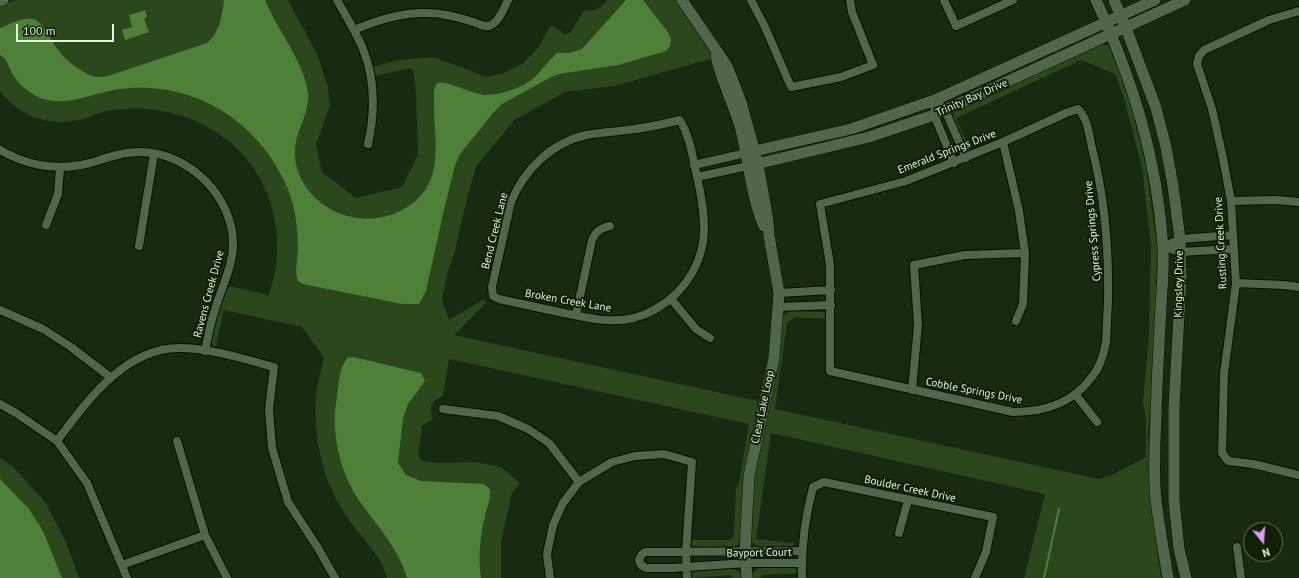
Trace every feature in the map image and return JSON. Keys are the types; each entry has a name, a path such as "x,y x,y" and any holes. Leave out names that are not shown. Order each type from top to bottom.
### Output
{"street":[{"path":"337,0 354,30 367,61 372,87 373,111 372,127 368,144"},
{"path":"354,30 371,22 386,18 406,14 428,13 465,19 487,26 492,25 497,21 508,0"},
{"name":"Clear Lake Loop","path":"682,0 727,66 741,102 750,152 768,221 768,236 779,293 774,358 749,476 745,551 747,578"},
{"path":"751,0 791,87 841,77 873,65 852,12 850,0"},
{"path":"944,0 956,26 1013,0"},
{"name":"Kingsley Drive","path":"1096,0 1112,34 1129,80 1145,131 1153,168 1163,247 1163,277 1156,415 1156,501 1168,578"},
{"name":"Kingsley Drive","path":"1114,0 1156,108 1166,147 1180,239 1181,278 1174,407 1174,501 1179,549 1186,578"},
{"name":"Trinity Bay Drive","path":"750,152 851,129 935,100 1155,0"},
{"name":"Trinity Bay Drive","path":"753,165 869,137 934,115 1185,0"},
{"name":"Rusting Creek Drive","path":"1299,12 1269,20 1204,50 1199,56 1197,64 1212,109 1231,201 1236,283 1224,374 1222,453 1228,461 1253,464 1299,474"},
{"path":"935,100 945,110 966,158"},
{"path":"935,100 934,115 954,163"},
{"name":"Emerald Springs Drive","path":"831,290 830,265 820,204 906,181 966,158 1078,109"},
{"name":"Cypress Springs Drive","path":"1075,394 1091,378 1098,366 1106,343 1109,266 1099,175 1084,114 1078,109"},
{"name":"Broken Creek Lane","path":"493,296 499,299 608,321 634,318 660,306 671,299 684,286 694,272 703,242 704,206 687,132 680,120"},
{"name":"Bend Creek Lane","path":"493,296 492,287 511,202 516,189 540,160 560,145 587,135 640,128 680,120"},
{"path":"1003,142 1020,211 1025,253 1023,304 1016,321"},
{"name":"Ravens Creek Drive","path":"0,150 10,156 38,165 60,168 81,165 124,154 141,152 154,154 185,164 211,186 219,196 229,220 233,246 231,264 215,309 205,351"},
{"path":"694,165 750,152"},
{"path":"139,246 154,154"},
{"path":"697,177 753,165"},
{"path":"46,225 58,194 60,168"},
{"path":"1231,201 1276,200 1299,202"},
{"path":"576,315 592,240 595,233 601,228 610,226"},
{"path":"1163,247 1180,239 1233,235"},
{"path":"1163,247 1180,252 1234,249"},
{"path":"912,390 918,325 914,265 965,255 1025,253"},
{"path":"1236,283 1284,285 1299,288"},
{"path":"778,307 831,305 831,290 779,293"},
{"path":"671,299 696,329 710,338"},
{"name":"Cobble Springs Drive","path":"831,305 830,371 1013,412 1030,412 1048,409 1075,394"},
{"path":"0,310 43,329 72,347 110,377"},
{"path":"57,441 72,421 110,377 130,362 155,351 168,348 182,348 205,351 234,356 274,367 269,409 272,448 288,502 318,548 334,578"},
{"path":"1075,394 1097,422"},
{"path":"0,404 57,441 87,483 127,578"},
{"path":"443,409 498,416 528,429 549,443 579,482"},
{"path":"178,441 205,535 227,578"},
{"path":"550,578 547,554 553,524 563,503 579,482 612,462 635,456 664,454 692,462 686,551 687,578"},
{"name":"Boulder Creek Drive","path":"801,551 806,515 813,487 824,482 993,517 986,552 975,578"},
{"path":"899,533 908,500"},
{"path":"1156,501 1174,501"},
{"path":"122,565 205,535"},
{"path":"1237,547 1241,578"},
{"path":"801,551 802,578"},
{"name":"Bayport Court","path":"801,551 645,552 639,560 641,565 646,568 746,563 802,563"},
{"name":"Bayport Court","path":"717,552 717,565"}],"shaded area":[{"path":"16,0 288,0 317,54 328,87 330,106 316,145 322,172 356,198 402,187 418,155 416,92 413,70 410,68 375,76 373,67 398,60 433,57 487,77 503,73 522,64 538,48 551,25 565,34 570,33 584,10 597,9 607,0 678,0 700,32 714,58 614,86 565,92 514,120 476,167 464,210 455,251 447,274 442,300 449,320 484,299 486,303 454,335 762,402 739,544 732,548 697,548 692,546 690,540 729,540 734,536 736,488 739,483 749,424 449,359 443,396 432,404 431,411 433,419 422,426 418,456 422,461 438,463 475,462 501,467 520,483 512,493 501,541 501,578 387,578 383,566 378,558 351,523 338,503 325,473 318,442 315,410 316,394 324,358 302,327 224,310 215,349 211,341 219,307 229,286 269,295 276,265 276,230 272,208 264,186 258,175 231,143 214,130 175,114 133,108 101,112 83,119 59,122 37,118 17,108 0,91 0,5"},
{"path":"224,0 265,0 296,57 308,93 307,108 297,137 295,152 299,175 312,194 330,209 341,214 365,219 385,217 404,209 415,202 423,194 428,185 435,164 436,142 434,91 438,83 447,84 485,95 498,94 517,88 534,78 557,53 570,53 582,49 626,0 643,0 667,31 671,39 670,46 666,51 618,65 559,74 502,104 460,154 455,165 426,291 419,304 402,304 303,284 298,281 296,273 298,248 297,226 293,203 288,189 275,165 260,143 242,125 221,110 198,99 173,91 147,88 120,89 72,100 53,101 43,99 34,95 22,86 13,75 7,61 0,55 0,28 20,20 33,19 40,23 59,51 72,64 92,76 108,76 207,43 218,29"},
{"path":"145,10 147,16 144,19 149,32 125,40 122,30 132,27 129,15"},
{"path":"1101,45 1108,45 1128,92 1146,167 1157,247 1155,333 1148,436 1151,507 1161,578 1024,578 1045,494 771,433 756,539 794,543 793,546 760,547 751,542 754,478 781,319 789,311 825,312 827,319 795,317 787,323 775,409 1099,479 1114,474 1146,457 1146,419 1143,403 1149,334 1151,247 1142,167 1123,95 1115,74 1081,60 956,118 971,152 967,154 952,119 955,110"},
{"path":"353,357 421,373 425,381 408,404 403,418 398,463 406,475 421,481 484,484 490,489 481,539 481,578 407,578 404,568 394,549 355,494 348,481 339,453 335,424 335,410 341,371 347,358"},
{"path":"0,458 13,467 45,502 66,542 79,578 0,578"},
{"path":"0,479 29,509 43,531 62,578 0,578"},
{"path":"760,567 791,567 796,569 798,573 762,575 760,578 751,578 752,573"},
{"path":"732,568 740,572 742,578 734,578 730,575 691,578 693,571 697,569"}],"waterway":[{"path":"1044,578 1059,509"}]}
